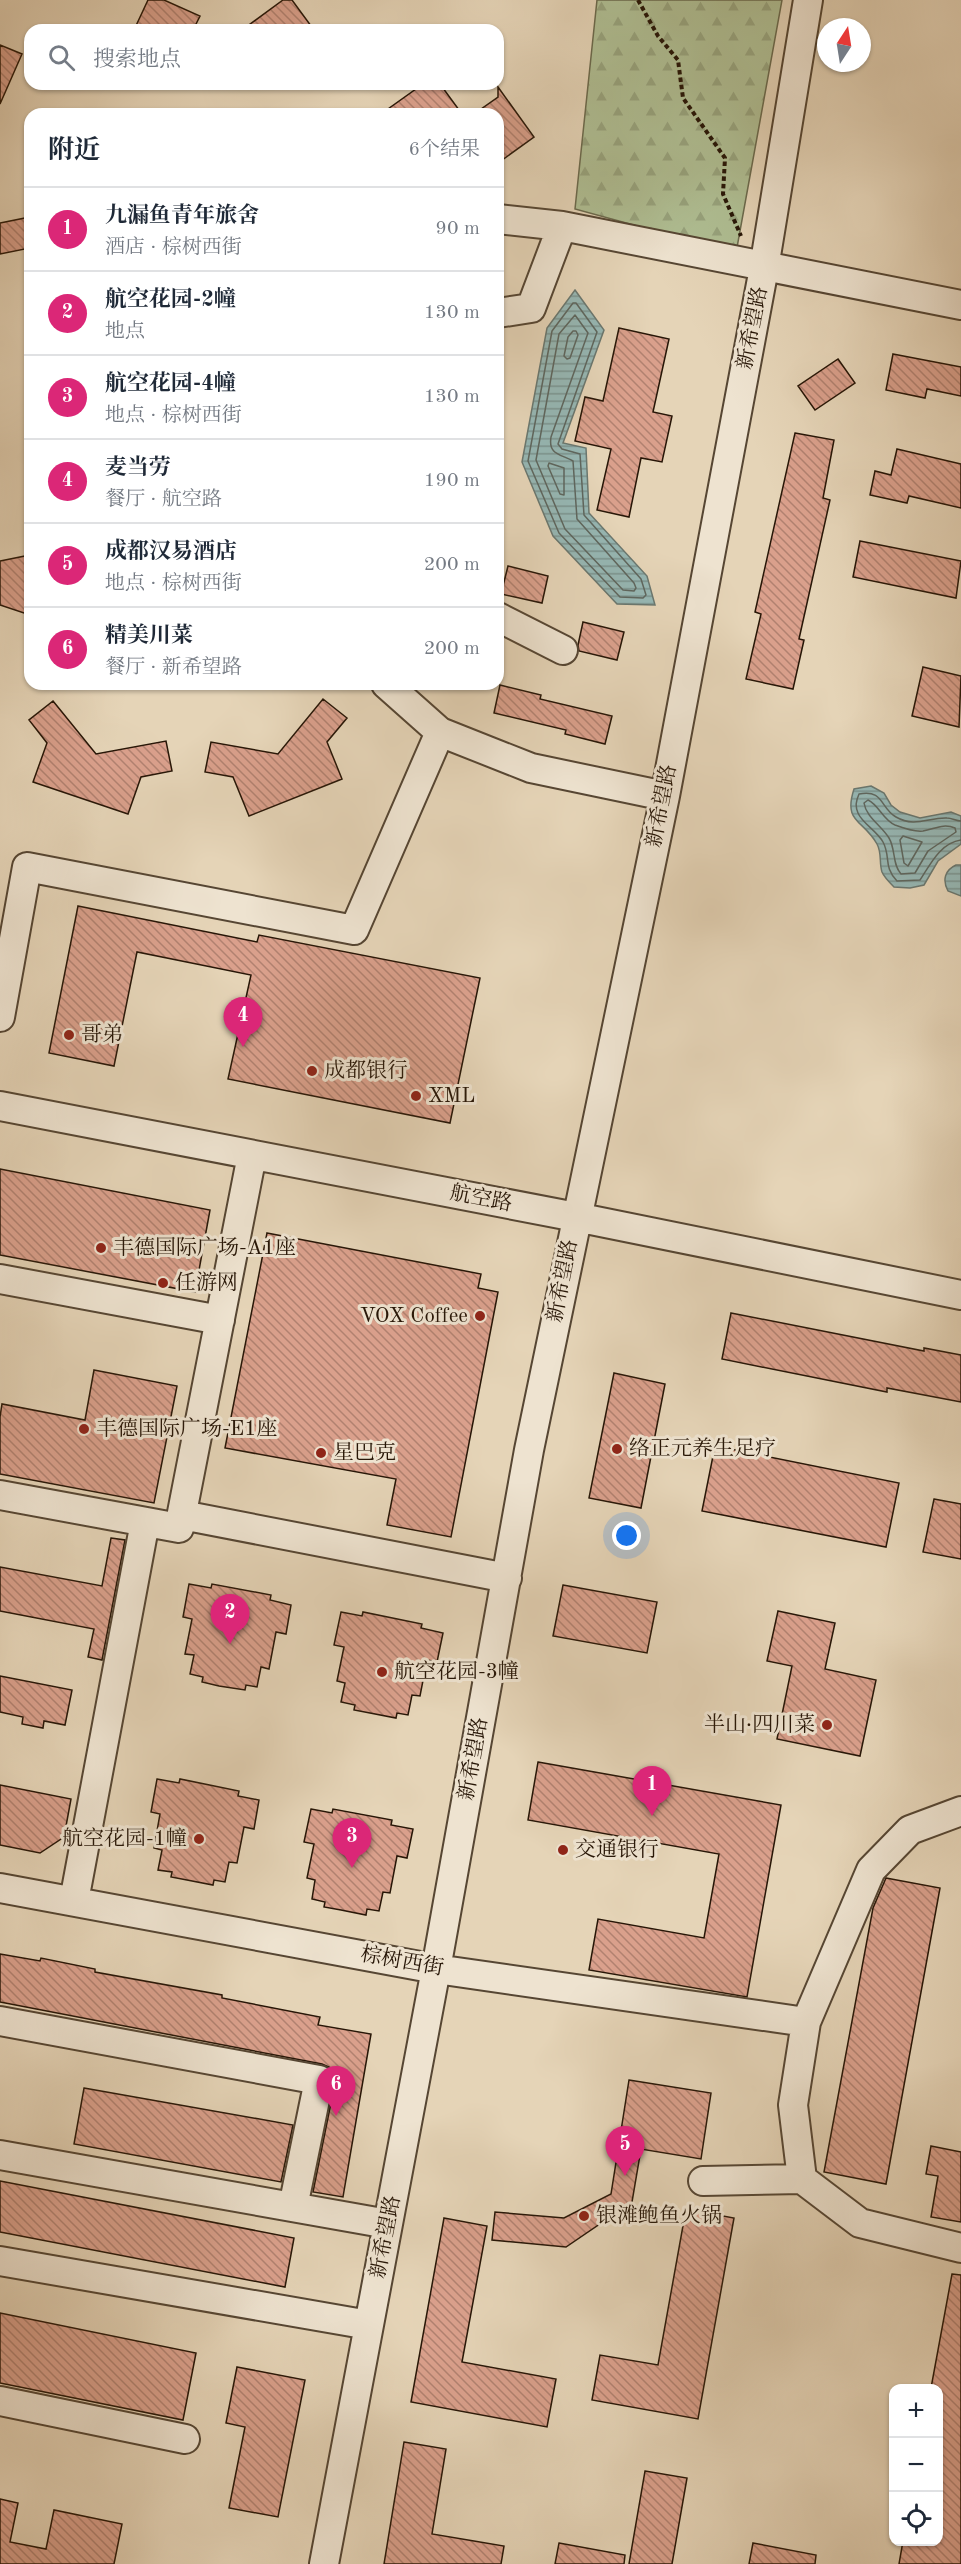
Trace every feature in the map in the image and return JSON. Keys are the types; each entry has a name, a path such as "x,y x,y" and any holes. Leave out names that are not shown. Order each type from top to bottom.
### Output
{"street":[{"name":"新希望路","path":"324,2564 576,1217 665,796 758,267 808,0"},
{"path":"504,220 562,226 758,267 961,305"},
{"path":"504,312 531,308 562,226"},
{"path":"504,620 563,650"},
{"path":"393,690 440,732 531,768 665,796"},
{"path":"0,1017 27,867 354,930 440,732"},
{"name":"航空路","path":"0,1106 576,1217 961,1295"},
{"path":"0,1495 179,1528 252,1155"},
{"path":"0,1279 220,1320"},
{"path":"182,1515 507,1578"},
{"path":"74,1902 145,1522"},
{"path":"802,2179 793,2104 806,2022 871,1870 910,1830 961,1811"},
{"name":"棕树西街","path":"0,1888 436,1969 806,2022"},
{"path":"0,2021 320,2080 293,2207"},
{"path":"0,2155 388,2224"},
{"path":"703,2181 802,2179 860,2223 961,2247"},
{"path":"0,2261 369,2325"},
{"path":"0,2401 185,2439"}],"path":[{"path":"638,0 657,36 678,60 683,98 725,158 723,194 758,267"}],"green space":[{"path":"597,0 782,0 736,253 575,209"}],"water":[{"path":"575,290 604,330 563,443 586,448 589,513 647,576 655,605 617,604 553,536 522,462 547,328"},
{"path":"871,786 884,793 891,805 900,812 920,818 951,812 961,816 961,844 938,861 924,885 910,888 894,887 883,874 877,844 856,820 851,808 854,789"},
{"path":"956,865 961,865 961,896 948,891 945,883 947,873"}],"building":[{"path":"148,0 164,0 200,16 196,24 137,24"},
{"path":"283,0 292,0 310,24 250,24"},
{"path":"0,45 22,54 0,104"},
{"path":"415,90 444,90 458,108 389,108"},
{"path":"498,90 500,90 534,137 504,159 504,108 482,108 498,97"},
{"path":"24,218 24,249 0,254 0,223"},
{"path":"619,328 669,339 653,412 672,416 662,462 641,458 629,517 597,510 611,449 575,441 585,397 603,401"},
{"path":"893,354 961,367 961,396 927,389 925,398 886,390"},
{"path":"838,359 855,383 815,410 798,386"},
{"path":"795,433 834,440 823,498 830,500 799,639 804,640 793,689 746,679 761,614 755,612"},
{"path":"897,449 961,464 961,508 909,496 907,503 870,495 875,471 891,475"},
{"path":"860,541 961,561 956,598 853,577"},
{"path":"24,556 24,613 0,605 0,561"},
{"path":"508,566 548,576 542,603 504,595"},
{"path":"583,622 624,632 617,660 579,651 578,645"},
{"path":"923,667 961,676 959,727 912,716"},
{"path":"504,686 541,695 540,699 612,716 605,744 565,734 566,730 494,713 499,690 504,690"},
{"path":"323,699 347,718 327,742 342,779 249,816 233,777 205,772 211,742 278,754"},
{"path":"53,701 96,754 166,741 172,771 141,777 128,814 33,782 47,743 29,720"},
{"path":"78,906 257,942 259,935 480,978 450,1123 228,1079 251,975 137,952 114,1066 49,1053"},
{"name":"丰德国际广场-A1座","path":"0,1169 210,1210 195,1292 0,1255"},
{"path":"267,1233 481,1274 478,1288 498,1292 451,1537 387,1525 396,1479 225,1448"},
{"path":"731,1313 924,1351 924,1348 961,1355 961,1402 887,1388 887,1392 722,1359"},
{"name":"丰德国际广场-E1座","path":"94,1370 177,1386 154,1503 0,1474 2,1404 85,1420"},
{"path":"614,1373 665,1384 641,1508 589,1498"},
{"path":"715,1446 899,1483 886,1547 702,1511"},
{"path":"934,1499 961,1504 961,1559 923,1552"},
{"path":"111,1538 125,1540 102,1660 88,1657 94,1629 0,1611 0,1567 102,1586"},
{"path":"189,1584 211,1588 212,1584 271,1595 270,1600 291,1605 286,1634 276,1632 269,1669 261,1667 257,1687 246,1685 245,1690 219,1686 202,1682 203,1677 190,1674 194,1655 185,1654 192,1619 183,1617"},
{"path":"563,1585 657,1602 647,1653 553,1636"},
{"path":"778,1611 835,1623 825,1669 876,1680 860,1756 777,1739 792,1666 767,1661"},
{"name":"航空花园-3幢","path":"341,1612 362,1616 363,1612 422,1624 421,1628 443,1633 437,1662 427,1660 420,1696 412,1695 408,1715 397,1713 396,1718 354,1710 355,1705 341,1702 345,1683 337,1681 344,1647 334,1645"},
{"path":"0,1676 72,1690 65,1725 44,1721 43,1728 22,1724 23,1717 0,1712"},
{"path":"538,1762 781,1805 747,1997 589,1970 598,1919 704,1938 719,1854 528,1820"},
{"name":"航空花园-1幢","path":"157,1779 179,1783 180,1779 239,1791 238,1796 259,1800 254,1829 244,1827 237,1863 229,1862 225,1882 214,1880 213,1885 171,1877 172,1872 158,1870 162,1850 154,1848 160,1814 151,1812"},
{"path":"0,1785 71,1799 64,1837 40,1853 0,1845"},
{"path":"311,1809 332,1813 333,1809 392,1820 391,1825 413,1829 407,1858 397,1856 390,1893 383,1892 379,1911 367,1909 366,1915 324,1907 325,1902 312,1899 315,1880 307,1878 314,1844 304,1842"},
{"path":"886,1878 940,1888 886,2184 824,2172 873,1908"},
{"path":"0,1954 40,1961 41,1958 95,1969 95,1972 222,1995 222,1998 320,2017 318,2025 371,2034 343,2197 313,2192 335,2083 334,2074 329,2067 0,2002"},
{"path":"629,2080 711,2093 701,2159 641,2149 632,2202 566,2247 492,2240 495,2212 564,2218 611,2194"},
{"path":"84,2088 293,2125 281,2182 74,2144"},
{"path":"931,2146 961,2152 961,2222 931,2217 938,2176 926,2174"},
{"path":"0,2181 294,2238 285,2287 0,2232"},
{"path":"686,2209 734,2218 698,2419 592,2400 600,2355 658,2365"},
{"path":"444,2218 487,2226 462,2362 556,2379 547,2427 411,2402"},
{"path":"952,2274 961,2275 961,2564 899,2564 902,2546 943,2546 943,2384 932,2384"},
{"path":"0,2313 196,2353 183,2420 0,2383"},
{"path":"237,2367 305,2380 278,2517 229,2508 245,2427 226,2423"},
{"path":"404,2442 446,2449 432,2534 504,2546 501,2564 384,2564"},
{"path":"645,2471 687,2478 672,2564 629,2564"},
{"path":"0,2499 18,2503 10,2542 46,2549 54,2510 122,2524 114,2564 0,2564"},
{"path":"559,2543 625,2555 624,2564 555,2564"},
{"path":"753,2543 816,2555 815,2564 749,2564"}],"place":[{"name":"哥弟","path":"69,1035"},
{"name":"麦当劳","path":"243,1047"},
{"name":"成都银行","path":"312,1071"},
{"name":"XML","path":"416,1096"},
{"name":"丰德国际广场-A1座","path":"101,1248"},
{"name":"任游网","path":"163,1283"},
{"name":"VOX Coffee","path":"480,1316"},
{"name":"丰德国际广场-E1座","path":"84,1429"},
{"name":"络正元养生足疗","path":"617,1449"},
{"name":"星巴克","path":"321,1453"},
{"name":"航空花园-2幢","path":"230,1644"},
{"name":"航空花园-3幢","path":"382,1672"},
{"name":"半山·四川菜","path":"827,1725"},
{"name":"九漏鱼青年旅舍","path":"652,1816"},
{"name":"航空花园-1幢","path":"199,1839"},
{"name":"交通银行","path":"563,1850"},
{"name":"航空花园-4幢","path":"352,1868"},
{"name":"精美川菜","path":"336,2116"},
{"name":"成都汉易酒店","path":"625,2176"},
{"name":"银滩鲍鱼火锅","path":"584,2216"}]}
